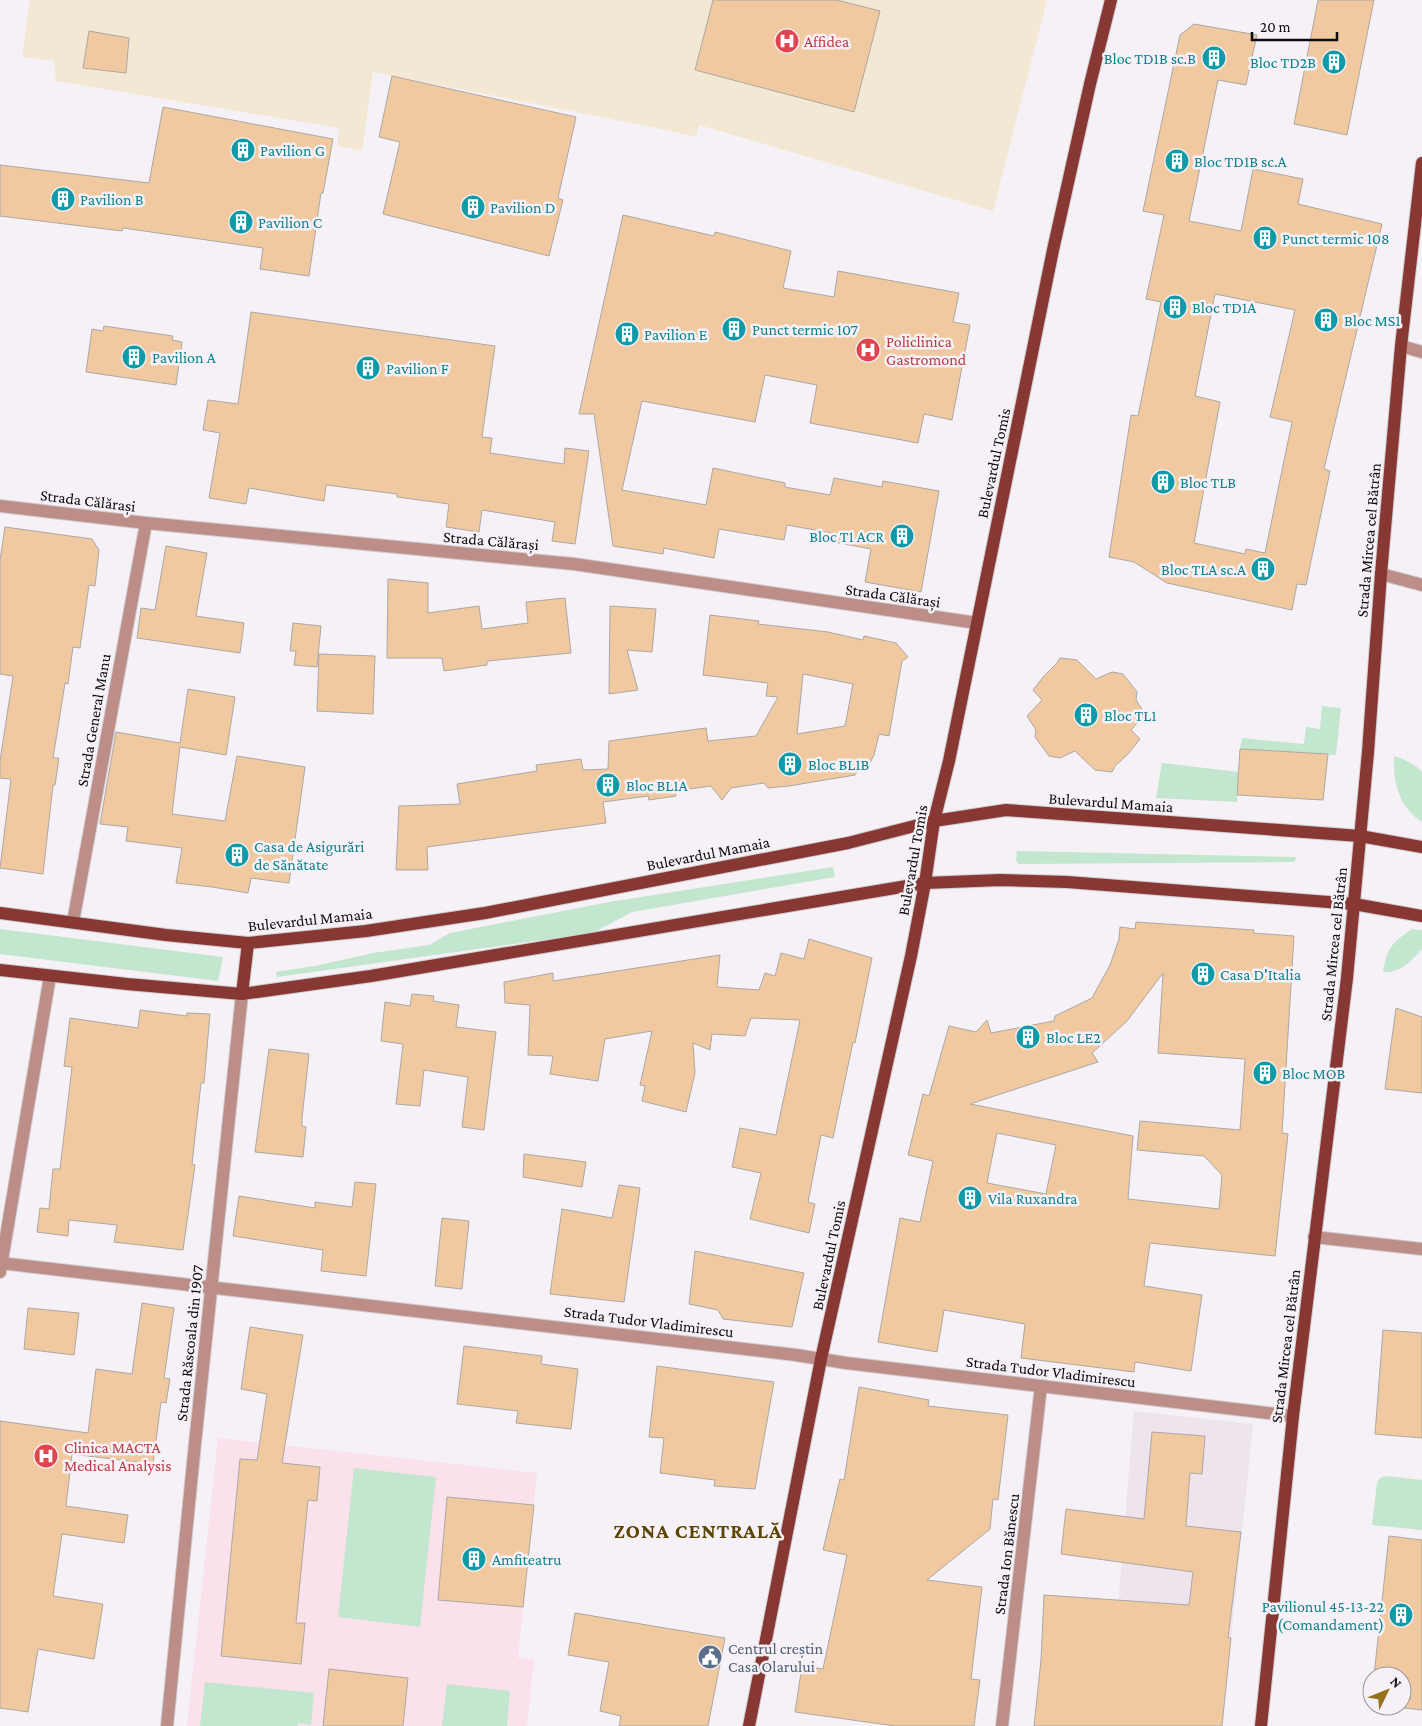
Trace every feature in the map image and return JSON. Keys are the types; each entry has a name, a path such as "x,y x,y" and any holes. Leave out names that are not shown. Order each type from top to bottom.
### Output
{"main road":[{"name":"Bulevardul Tomis","path":"748,1726 821,1359 925,883 934,821 949,761 1053,250 1111,0"},
{"name":"Strada Mircea cel Bătrân","path":"1261,1726 1293,1416 1345,994 1401,346 1422,163"},
{"name":"Bulevardul Mamaia","path":"0,913 166,935 248,943 366,931 485,913 848,843 934,821 1006,810 1360,836 1422,846"},
{"path":"0,970 242,994 381,974 925,883 1000,880 1067,882 1354,904 1422,916"},
{"path":"242,994 248,943"}],"street":[{"path":"1401,346 1422,352"},
{"name":"Strada Călărași","path":"0,506 146,523 574,564 924,617 977,623"},
{"name":"Strada General Manu","path":"73,922 146,523"},
{"path":"1381,574 1422,585"},
{"path":"1,1266 50,976"},
{"name":"Strada Răscoala din 1907","path":"167,1726 242,994"},
{"path":"1314,1237 1422,1249"},
{"name":"Strada Tudor Vladimirescu","path":"1,1266 212,1288 1293,1416"},
{"name":"Strada Ion Bănescu","path":"1002,1726 1041,1386"}],"shaded area":[{"path":"30,0 1047,0 993,211 699,125 696,137 373,72 362,151 337,146 339,128 56,81 54,61 22,57"},
{"path":"1134,1411 1253,1424 1222,1726 1108,1726"},
{"path":"218,1438 537,1473 518,1658 534,1660 527,1726 187,1726"}],"green space":[{"path":"1322,706 1341,708 1336,755 1240,749 1242,738 1304,744 1306,727 1320,729"},
{"path":"1394,756 1410,762 1422,772 1422,822 1408,809 1399,794 1396,785"},
{"path":"1162,763 1239,772 1237,802 1156,798"},
{"path":"1017,851 1297,857 1294,862 1019,864 1016,861"},
{"path":"833,867 835,877 632,912 593,933 277,977 276,972 320,965 373,953 429,945 450,933 609,902"},
{"path":"0,929 223,957 218,981 0,954"},
{"path":"1412,929 1422,930 1422,949 1400,969 1383,972 1386,957 1392,946"},
{"path":"354,1468 436,1477 420,1627 338,1617"},
{"path":"1386,1476 1422,1480 1422,1530 1372,1525 1377,1483 1380,1478"},
{"path":"205,1682 314,1693 311,1725 298,1723 298,1726 200,1726"},
{"path":"447,1684 510,1691 507,1726 442,1726"}],"building":[{"name":"Affidea","path":"713,0 837,0 880,11 854,112 695,70"},
{"name":"Bloc TD2B","path":"1318,0 1374,0 1347,135 1294,124"},
{"path":"1194,24 1257,35 1246,85 1218,80 1189,221 1241,231 1253,169 1303,179 1298,204 1382,224 1324,469 1330,471 1306,585 1297,584 1292,610 1167,583 1134,562 1109,557 1131,415 1138,416 1161,302 1146,299 1164,215 1143,211 1180,35","holes":["1215,294 1295,310 1270,417 1292,422 1265,553 1246,549 1245,554 1194,543 1220,402 1195,396"]},
{"path":"89,31 129,38 126,73 83,68"},
{"path":"392,76 576,117 558,198 563,200 549,256 383,214 400,142 379,137"},
{"path":"163,107 333,139 323,193 321,193 309,276 260,269 263,248 123,228 122,231 0,216 0,165 149,183"},
{"path":"623,215 714,236 715,232 791,251 783,288 834,297 838,271 959,293 953,322 970,325 952,420 924,414 918,443 810,423 817,385 765,375 755,422 642,401 622,490 706,505 713,468 785,483 785,487 830,495 834,478 882,487 883,481 939,491 921,592 865,582 871,549 829,541 831,533 787,525 784,540 719,529 714,558 664,548 663,554 613,546 594,414 579,414"},
{"path":"251,312 495,346 482,437 492,438 490,453 564,464 565,448 589,451 575,544 552,541 555,522 482,510 479,532 446,527 449,504 397,497 397,494 326,485 324,501 249,488 246,504 209,498 220,433 203,430 208,400 238,404"},
{"name":"Pavilion A","path":"104,326 173,336 172,340 182,342 176,385 86,372 92,329 103,331"},
{"path":"5,527 92,539 99,550 95,586 89,585 80,648 73,647 68,684 65,683 53,758 59,758 55,785 53,785 43,874 0,868 11,779 0,778 0,761 13,676 0,674 0,560"},
{"path":"166,546 207,553 196,616 244,623 240,653 137,638 141,608 155,610"},
{"path":"388,579 428,583 428,613 479,606 482,629 528,623 526,602 565,598 571,653 487,661 487,665 444,671 442,658 387,658"},
{"path":"610,606 656,609 652,652 627,650 638,690 609,694"},
{"path":"710,615 759,621 758,624 828,632 863,640 864,636 896,643 908,657 902,661 889,736 879,734 874,755 866,770 858,770 855,775 789,786 768,788 764,783 731,788 722,800 711,786 675,791 676,796 649,800 648,796 603,802 606,823 427,847 428,870 396,870 399,806 460,804 457,784 537,771 536,765 581,759 583,770 608,769 609,741 706,728 708,741 756,736 778,697 766,696 768,683 703,675","holes":["803,674 853,684 845,726 797,734"]},
{"path":"293,623 321,626 317,667 294,665 296,651 290,651"},
{"path":"319,654 375,656 373,714 317,711"},
{"name":"Bloc TL1","path":"1060,658 1077,660 1096,679 1112,672 1123,674 1137,692 1136,700 1145,714 1131,730 1140,739 1115,766 1112,772 1095,770 1075,751 1060,758 1049,756 1035,737 1036,730 1027,716 1042,700 1033,690"},
{"path":"188,689 235,697 226,755 180,747 172,814 225,821 237,756 305,767 289,883 251,878 248,893 176,883 182,848 126,841 128,827 100,824 116,732 180,743"},
{"path":"1240,749 1328,754 1323,800 1237,795"},
{"path":"1136,922 1254,930 1253,933 1294,936 1282,1133 1288,1134 1275,1256 1150,1243 1144,1286 1202,1295 1191,1371 1135,1362 1134,1372 1021,1358 1025,1324 944,1310 937,1352 878,1342 900,1218 920,1222 933,1161 908,1155 923,1094 929,1096 949,1026 976,1032 987,1020 991,1033 1054,1021 1055,1016 1092,998 1110,965 1119,939 1120,927 1135,929","holes":["1163,973 1158,1053 1245,1059 1240,1130 1140,1121 1137,1150 1204,1156 1222,1175 1219,1209 1128,1199 1133,1136 970,1104 1098,1062 1092,1053 1127,1021","997,1133 1056,1145 1046,1194 987,1183"]},
{"path":"809,939 872,958 833,1138 821,1135 808,1202 815,1204 809,1233 750,1219 761,1173 732,1167 740,1128 776,1135 800,1020 751,1018 745,1036 712,1034 710,1050 693,1043 695,1073 686,1112 642,1101 645,1086 640,1085 652,1031 605,1039 598,1081 550,1074 553,1056 528,1055 530,1005 505,1003 504,982 553,973 553,981 720,955 717,987 759,990 765,973 775,976 781,953 804,959"},
{"path":"412,994 434,996 433,1001 459,1005 456,1027 496,1032 484,1130 462,1127 468,1077 424,1070 420,1106 396,1104 403,1044 381,1041 385,1002 410,1006"},
{"path":"1396,1008 1422,1017 1422,1093 1385,1089"},
{"path":"140,1010 187,1016 187,1013 210,1014 204,1083 201,1083 192,1164 195,1165 183,1250 114,1242 117,1225 69,1220 68,1236 37,1232 40,1208 49,1209 53,1169 60,1169 72,1067 64,1066 70,1018 138,1028"},
{"path":"269,1049 309,1054 302,1118 302,1126 306,1127 303,1157 255,1152"},
{"path":"524,1154 586,1162 582,1187 523,1177"},
{"path":"355,1182 376,1184 366,1276 321,1271 323,1250 233,1236 239,1196 315,1208 315,1202 352,1207"},
{"path":"619,1185 640,1188 624,1302 550,1294 562,1209 612,1218"},
{"path":"442,1218 469,1221 462,1289 435,1286"},
{"path":"695,1251 804,1273 792,1327 723,1319 718,1310 689,1304"},
{"path":"142,1303 174,1308 164,1378 170,1379 166,1403 161,1402 153,1464 72,1454 66,1506 128,1515 124,1543 62,1534 53,1596 103,1604 94,1659 38,1649 28,1712 0,1708 0,1421 88,1433 96,1369 132,1374"},
{"path":"28,1308 79,1313 74,1355 24,1349"},
{"path":"250,1327 303,1335 282,1463 320,1467 317,1501 308,1500 296,1623 305,1623 301,1664 221,1656 240,1459 257,1460 267,1394 241,1389"},
{"path":"1383,1330 1422,1333 1422,1438 1375,1434"},
{"path":"464,1346 542,1356 541,1364 578,1369 571,1429 516,1423 518,1411 457,1404"},
{"path":"657,1366 774,1382 755,1489 714,1486 715,1480 660,1473 664,1438 649,1437"},
{"path":"859,1387 929,1400 928,1406 1008,1415 998,1500 993,1499 990,1529 927,1580 982,1587 971,1679 980,1680 974,1726 895,1726 795,1712 802,1666 823,1669 847,1555 823,1550 840,1479 844,1480"},
{"path":"1152,1432 1205,1436 1202,1474 1190,1473 1186,1526 1241,1532 1228,1638 1231,1638 1222,1726 1034,1726 1041,1660 1044,1595 1189,1605 1193,1572 1061,1554 1066,1509 1144,1519"},
{"name":"Amfiteatru","path":"447,1497 534,1505 523,1607 438,1600"},
{"name":"Pavilionul 45-13-22 (Comandament)","path":"1389,1536 1422,1540 1422,1710 1412,1709 1412,1666 1375,1666"},
{"path":"575,1613 725,1638 708,1726 619,1726 621,1716 600,1711 609,1662 568,1655"},
{"path":"329,1669 408,1678 403,1726 323,1726"}],"place":[{"name":"Affidea","path":"787,41"},
{"name":"Bloc TD1B sc.B","path":"1214,58"},
{"name":"Bloc TD2B","path":"1334,62"},
{"name":"Pavilion G","path":"243,150"},
{"name":"Bloc TD1B sc.A","path":"1177,161"},
{"name":"Pavilion B","path":"63,199"},
{"name":"Pavilion D","path":"473,207"},
{"name":"Pavilion C","path":"241,222"},
{"name":"Punct termic 108","path":"1265,238"},
{"name":"Bloc TD1A","path":"1175,307"},
{"name":"Bloc MS1","path":"1326,320"},
{"name":"Punct termic 107","path":"734,329"},
{"name":"Pavilion E","path":"627,334"},
{"name":"Policlinica Gastromond","path":"868,350"},
{"name":"Pavilion A","path":"134,357"},
{"name":"Pavilion F","path":"368,368"},
{"name":"Bloc TLB","path":"1163,482"},
{"name":"Bloc T1 ACR","path":"902,536"},
{"name":"Bloc TLA sc.A","path":"1263,569"},
{"name":"Bloc TL1","path":"1086,715"},
{"name":"Bloc BL1B","path":"790,764"},
{"name":"Bloc BL1A","path":"608,785"},
{"name":"Casa de Asigurări de Sănătate","path":"237,855"},
{"name":"Casa D'Italia","path":"1203,974"},
{"name":"Bloc LE2","path":"1028,1037"},
{"name":"Bloc MOB","path":"1265,1073"},
{"name":"Vila Ruxandra","path":"970,1198"},
{"name":"Clinica MACTA Medical Analysis","path":"46,1456"},
{"name":"Amfiteatru","path":"474,1559"},
{"name":"Pavilionul 45-13-22 (Comandament)","path":"1401,1615"},
{"name":"Centrul creștin Casa Olarului","path":"710,1657"}],"district":[{"name":"ZONA CENTRALĂ","path":"698,1531"}]}
